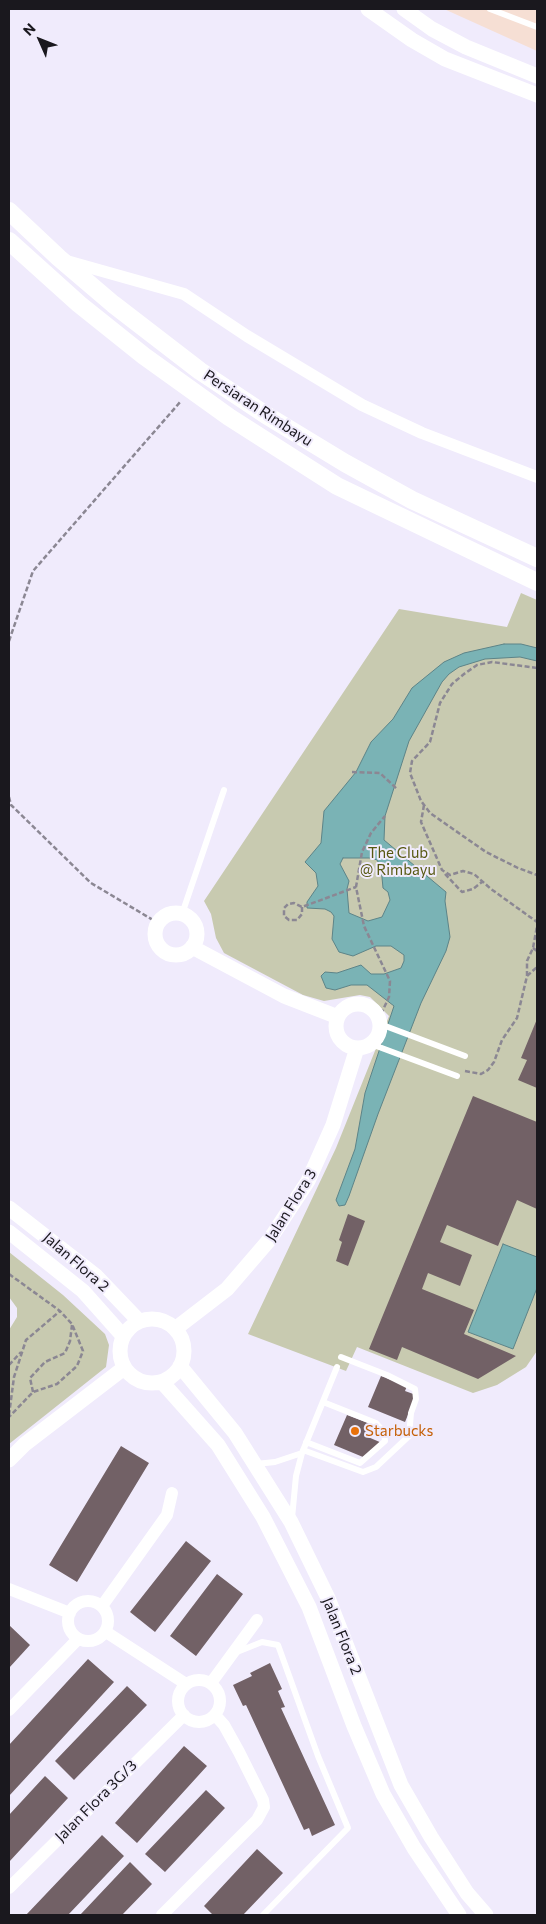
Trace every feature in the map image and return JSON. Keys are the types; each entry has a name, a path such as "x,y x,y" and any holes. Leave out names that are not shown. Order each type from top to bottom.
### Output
{"main road":[{"name":"Persiaran Rimbayu","path":"9,211 59,258 113,304 187,361 266,415 345,464 412,500 537,558"},
{"name":"Persiaran Rimbayu","path":"9,241 78,304 190,391 337,486 537,582"}],"street":[{"path":"368,9 412,40 445,60 537,95"},
{"path":"404,9 432,29 466,47 537,76"},
{"path":"59,258 184,294 247,336 362,405 422,433 537,477"},
{"path":"182,914 188,917 195,928 196,934 192,947 180,955 166,953 157,943 155,936 158,923 168,915 182,914"},
{"path":"192,947 284,996 338,1017"},
{"path":"355,1004 369,1007 381,1022 379,1032 368,1046 350,1046 340,1038 337,1031 338,1017 348,1006 355,1004"},
{"name":"Jalan Flora 3","path":"175,1329 227,1289 270,1239 308,1181 368,1046"},
{"name":"Jalan Flora 2","path":"9,1208 96,1276 139,1321"},
{"name":"Jalan Flora 2","path":"9,1232 84,1291 123,1336"},
{"path":"158,1320 175,1329 181,1338 184,1348 180,1366 172,1377 162,1382 151,1384 140,1382 124,1368 120,1358 123,1336 139,1321 158,1320"},
{"name":"Jalan Flora 2","path":"180,1366 235,1433 291,1522 328,1598 401,1784 431,1837 467,1893 486,1915"},
{"path":"9,1460 25,1444 124,1368"},
{"name":"Jalan Flora 2","path":"162,1382 218,1445 263,1517 309,1607 354,1726 383,1794 414,1848 459,1915"},
{"path":"102,1606 163,1522 170,1508 172,1493"},
{"path":"9,1589 70,1613"},
{"path":"84,1601 97,1603 102,1606 109,1621 106,1632 96,1640 84,1642 78,1639 69,1627 70,1613 84,1601"},
{"path":"211,1683 257,1620"},
{"path":"106,1632 186,1684"},
{"path":"9,1710 78,1639"},
{"path":"196,1680 211,1683 220,1695 220,1706 215,1715 199,1722 184,1715 178,1699 186,1684 196,1680"},
{"name":"Jalan Flora 3G/3","path":"9,1888 184,1715"},
{"path":"162,1915 257,1820 264,1807 263,1800 224,1725 215,1715"}],"lane":[{"path":"490,9 537,27"},
{"path":"182,914 224,790"},
{"path":"381,1022 464,1056"},
{"path":"368,1046 458,1073"},
{"path":"256,1464 275,1462 302,1452 362,1472 376,1467 409,1436 411,1413 416,1399 415,1389 341,1358"},
{"path":"291,1522 295,1484 302,1452 337,1367"},
{"path":"306,1442 360,1463 385,1441 384,1432 376,1423 323,1402"},
{"path":"230,1655 262,1642 278,1645 318,1756 348,1828 263,1915"}],"path":[{"path":"9,641 33,571 190,391"},
{"path":"537,668 492,662 485,663 471,669 452,684 440,703 430,742 412,761 410,773 424,805 430,813 486,852 537,875"},
{"path":"354,772 380,773 396,788"},
{"path":"9,797 10,805 91,883 158,923"},
{"path":"424,805 421,822 442,870 451,883 462,892 473,889 482,882"},
{"path":"381,1022 390,981 361,917 355,888 360,860 366,842 385,816"},
{"path":"442,870 450,875 468,872 537,922"},
{"path":"303,907 302,914 297,920 289,920 284,916 283,911 288,904 294,903 303,907 355,888"},
{"path":"458,1073 481,1074 488,1070 494,1062 502,1040 517,1018 527,976 527,961 533,948 537,926"},
{"path":"533,948 537,951"},
{"path":"527,976 537,967"},
{"path":"9,1274 60,1311 72,1324 83,1351 77,1366 57,1384 33,1392 9,1416"},
{"path":"9,1416 14,1377 26,1340 60,1311"},
{"path":"33,1392 30,1378 44,1362 65,1353 70,1341 72,1324"},
{"path":"9,1365 22,1351"}],"shaded area":[{"path":"444,9 537,9 537,51"},
{"path":"504,644 521,644 537,648 537,661 520,657 485,659 459,667 442,682 409,741 385,816 384,840 446,892 445,901 450,937 446,951 421,1003 349,1196 345,1205 339,1206 336,1200 355,1149 365,1093 394,1006 367,985 351,985 335,990 326,988 321,976 325,972 337,973 361,965 371,974 384,974 401,968 404,955 391,946 376,946 353,956 339,952 332,939 334,916 325,909 307,908 307,902 318,886 316,873 305,862 321,843 324,811 356,772 371,742 393,719 412,688 444,662 464,653","holes":["343,858 371,858 377,860 381,867 383,888 388,892 390,900 382,917 368,921 349,913 347,889 349,881 340,864"]},
{"path":"503,1244 537,1257 537,1288 513,1349 468,1332"}],"green space":[{"name":"The Club @ Rimbayu","path":"521,593 537,600 537,1351 526,1367 497,1385 473,1393 357,1347 346,1371 248,1334 336,1148 389,1016 370,997 360,995 324,1001 303,995 224,953 216,938 211,914 204,901 399,609 507,627"},
{"path":"9,1252 63,1295 105,1334 109,1345 106,1367 9,1444 9,1330 17,1317 17,1308 9,1297"}],"building":[{"path":"537,1019 537,1088 518,1080 527,1060 521,1058"},
{"path":"473,1096 537,1122 537,1209 517,1200 498,1246 447,1225 440,1242 472,1255 460,1286 428,1273 422,1289 474,1310 464,1334 516,1356 478,1379 402,1347 397,1360 369,1349"},
{"path":"348,1214 365,1221 348,1266 336,1261 342,1242 339,1240"},
{"path":"381,1376 407,1386 405,1391 416,1395 405,1422 368,1407"},
{"name":"Starbucks","path":"347,1415 373,1425 368,1437 382,1443 363,1457 334,1445"},
{"path":"121,1446 149,1463 77,1582 49,1565"},
{"path":"186,1541 211,1561 155,1632 130,1612"},
{"path":"217,1574 243,1594 196,1656 170,1636"},
{"path":"9,1625 30,1645 9,1668"},
{"path":"88,1659 114,1682 9,1796 9,1745"},
{"path":"270,1663 282,1689 278,1691 285,1707 281,1708 335,1825 312,1836 309,1828 304,1830 246,1705 243,1706 233,1685 252,1676 250,1673"},
{"path":"127,1686 147,1705 74,1780 55,1761"},
{"path":"184,1746 207,1766 137,1843 115,1823"},
{"path":"45,1776 68,1798 9,1862 9,1815"},
{"path":"206,1790 225,1808 165,1872 145,1854"},
{"path":"102,1835 124,1856 68,1915 26,1915"},
{"path":"257,1849 283,1873 243,1915 213,1915 204,1906"},
{"path":"130,1862 152,1884 122,1915 80,1915"}],"place":[{"name":"Starbucks","path":"355,1431"}]}
